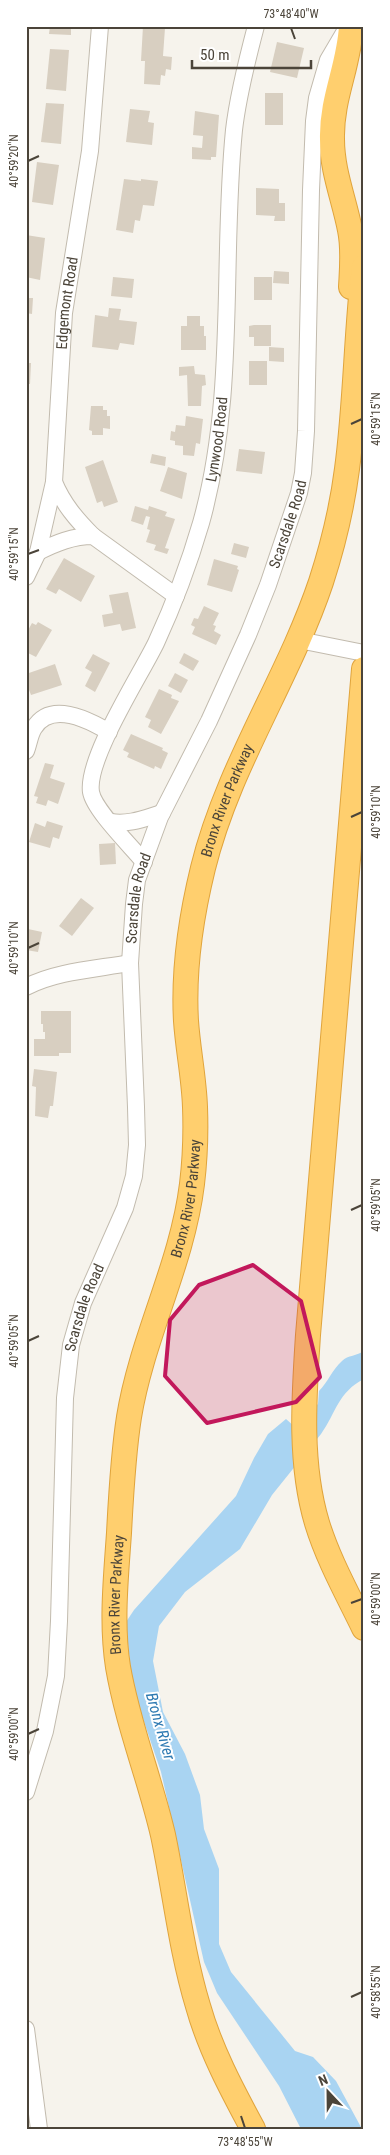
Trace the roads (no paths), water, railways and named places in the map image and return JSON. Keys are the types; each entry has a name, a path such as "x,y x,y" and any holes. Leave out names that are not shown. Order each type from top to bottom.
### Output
{"highway":[{"path":"349,26 350,47 334,100 332,140 337,181 352,241 351,286 354,381"},
{"name":"Bronx River Parkway","path":"254,2129 232,2089 210,2042 191,1981 160,1821 119,1672 114,1630 115,1589 123,1468 131,1410 144,1356 180,1244 195,1159 195,1103 188,1045 185,989 196,901 209,847 228,790 299,640 321,581 337,525 347,468 364,267"},
{"path":"364,669 308,1336 305,1409 306,1455 317,1523 331,1560 364,1628"}],"street":[{"name":"Edgemont Road","path":"26,577 38,552 54,482 64,312 90,151 100,26"},
{"name":"Lynwood Road","path":"144,862 94,801 91,786 96,762 109,732 156,642 176,596 197,538 214,471 225,366 234,128 242,80 256,26"},
{"name":"Scarsdale Road","path":"26,1792 45,1731 56,1676 65,1398 71,1346 83,1303 125,1208 134,1176 137,1145 130,963 134,904 138,880 162,813 228,683 268,586 299,493 303,473 306,431 314,121 317,98 328,60 349,26"},
{"path":"54,482 69,510 93,536 176,596"},
{"path":"38,552 57,542 83,536 93,536"},
{"path":"299,640 364,654"},
{"path":"26,750 37,724 41,720 53,715 68,715 84,719 109,732"},
{"path":"111,822 123,824 162,813"},
{"path":"26,987 52,978 130,963"},
{"path":"26,2029 39,2129"}],"water":[{"name":"Bronx River","path":"364,1351 364,1379 348,1390 321,1434 272,1495 240,1549 185,1592 159,1626 153,1661 163,1712 185,1754 200,1795 204,1829 219,1869 219,1944 231,1972 295,2051 313,2057 336,2081 362,2129 301,2129 279,2086 217,1993 204,1962 161,1772 137,1701 131,1674 126,1622 134,1610 236,1496 268,1434 286,1419 295,1427 318,1404 319,1391 344,1359"}]}
